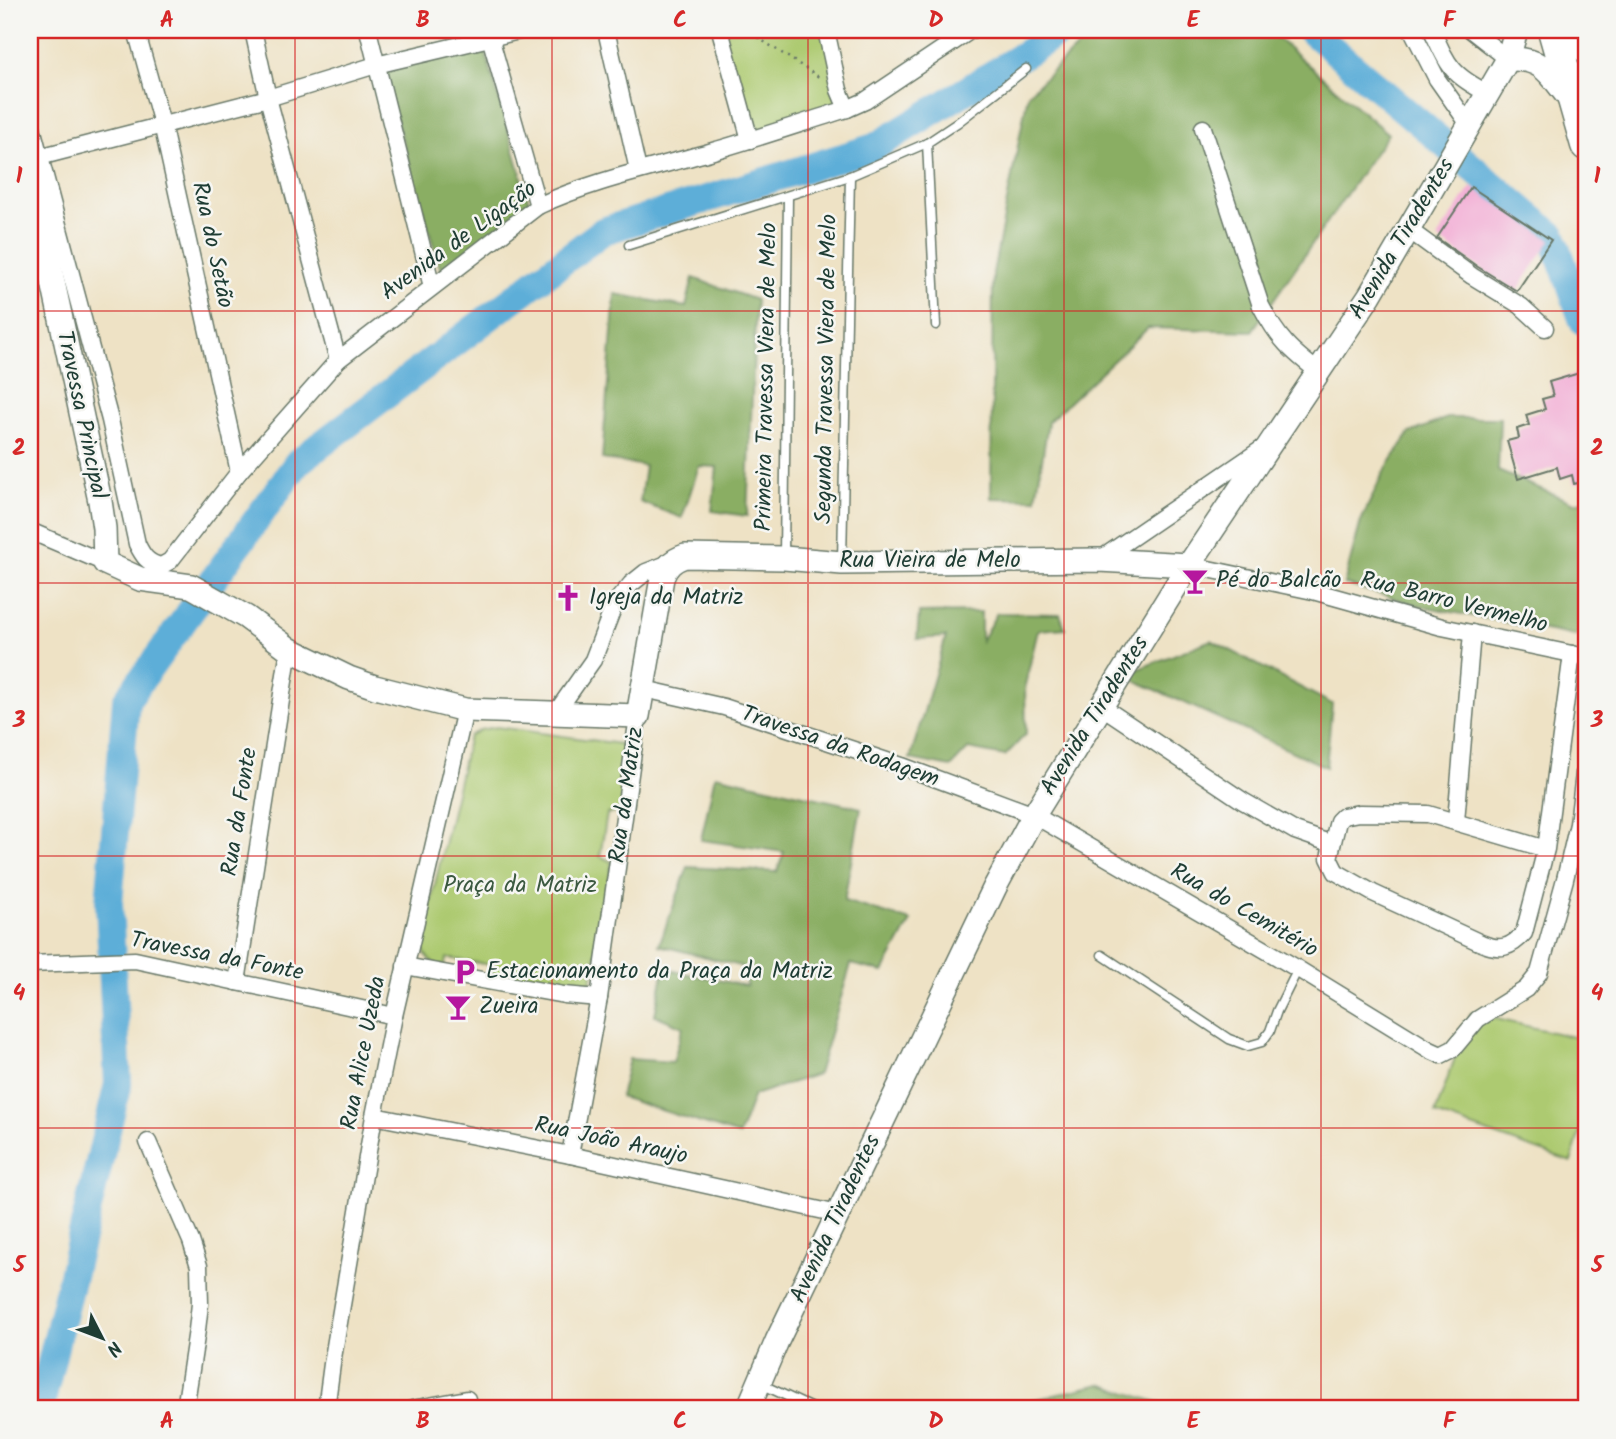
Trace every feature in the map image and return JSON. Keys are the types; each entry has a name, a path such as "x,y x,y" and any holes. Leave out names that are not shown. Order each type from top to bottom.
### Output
{"highway":[{"path":"1553,30 1586,145"},
{"path":"1581,30 1586,47"}],"street":[{"name":"Rua do Setão","path":"136,30 162,124 239,472"},
{"path":"253,30 268,98 338,360"},
{"path":"368,30 432,287"},
{"path":"30,120 39,156 268,98 489,34 523,30"},
{"path":"606,30 638,170"},
{"path":"720,30 750,140"},
{"path":"826,30 839,90 847,109"},
{"path":"943,30 946,46"},
{"name":"Avenida de Ligação","path":"39,156 110,420 138,544 142,556 161,566 170,561 239,472 338,360 538,206 638,170 750,140 847,109 864,101 971,30"},
{"path":"1412,30 1467,131"},
{"path":"1471,30 1508,59 1526,59 1536,63 1551,75 1574,105"},
{"name":"Avenida Tiradentes","path":"748,1409 758,1382 995,887 1034,815 1189,565 1320,373 1409,230 1508,59 1516,30"},
{"path":"489,34 538,206"},
{"path":"1421,48 1435,36 1455,74 1489,94"},
{"path":"1203,128 1261,306 1273,329 1289,349 1320,373"},
{"name":"Travessa Principal","path":"30,186 40,270 100,501 105,563"},
{"path":"1409,230 1472,276 1521,306 1545,328"},
{"path":"1099,560 1274,441"},
{"path":"30,531 140,579 186,584 195,588 219,601 289,649 362,683 465,710 638,716"},
{"name":"Rua Vieira de Melo","path":"672,562 693,554 842,563 1099,560 1189,565"},
{"path":"555,714 593,660 615,603 631,584 646,572 672,562"},
{"name":"Rua da Matriz","path":"570,1155 599,998 638,716 662,578 672,562"},
{"name":"Rua Barro Vermelho","path":"1189,565 1325,594 1382,612 1472,633 1579,655"},
{"path":"1456,821 1472,633"},
{"name":"Rua da Fonte","path":"237,982 289,649"},
{"path":"1546,849 1428,814 1359,813 1343,816 1338,821 1329,858 1336,872 1373,893 1480,943 1493,948 1505,948 1518,940 1524,933 1546,849 1579,655"},
{"name":"Travessa da Rodagem","path":"644,689 724,707 902,766 1034,815"},
{"path":"1101,706 1253,807 1295,831 1332,844"},
{"name":"Rua Alice Uzeda","path":"326,1409 374,1116 405,966 465,710"},
{"name":"Rua do Cemitério","path":"1034,815 1441,1055 1450,1052 1478,1019 1526,989 1539,973 1575,835 1586,757"},
{"name":"Travessa da Fonte","path":"30,964 135,960 394,1016"},
{"path":"405,966 564,995 599,998"},
{"name":"Rua João Araujo","path":"374,1116 570,1155 838,1214"},
{"path":"148,1142 191,1241 199,1266 197,1330 185,1409"},
{"path":"412,1409 467,1399"}],"lane":[{"path":"629,245 850,176 927,143 957,124 1026,69"},
{"path":"927,143 936,325"},
{"name":"Segunda Travessa Viera de Melo","path":"842,563 850,176"},
{"name":"Primeira Travessa Viera de Melo","path":"784,558 788,196"},
{"path":"1102,955 1229,1039 1248,1046 1262,1042 1270,1031 1298,969"},
{"path":"758,1382 814,1409"}],"path":[{"path":"746,30 839,90"}],"green space":[{"path":"719,30 830,30 847,110 751,140"},
{"path":"1095,30 1268,30 1388,134 1252,331 1148,328 1048,422 1036,499 991,498 993,273 1028,94"},
{"path":"484,47 529,202 441,271 381,68"},
{"path":"693,278 756,300 747,516 712,511 717,467 699,466 682,518 640,502 645,466 602,459 615,294 686,307"},
{"path":"1447,418 1500,418 1498,471 1574,503 1586,500 1586,608 1576,636 1421,606 1344,584 1361,521 1383,473 1410,433"},
{"path":"981,612 981,641 997,613 1060,614 1065,628 1038,630 1025,685 1026,734 1005,756 968,749 951,767 910,759 946,637 917,639 919,613"},
{"path":"1211,640 1332,704 1326,767 1123,675"},
{"name":"Praça da Matriz","path":"497,727 620,744 629,758 621,812 607,814 600,856 612,862 589,994 494,978 491,965 447,958 443,968 434,964 424,951 422,941 469,736 480,730"},
{"path":"715,775 861,808 844,901 911,921 883,972 851,964 818,1074 754,1095 739,1135 620,1097 629,1059 673,1062 683,1027 655,1015 664,969 747,986 741,966 659,945 688,867 777,872 784,852 701,840"},
{"path":"1471,1013 1586,1040 1586,1111 1571,1162 1435,1114"},
{"path":"1100,1384 1179,1409 1026,1409 1029,1401"}],"building":[{"path":"1471,187 1551,240 1517,291 1437,238"},
{"path":"1586,371 1586,481 1574,484 1572,475 1560,479 1557,467 1518,479 1507,441 1519,438 1517,429 1529,425 1526,415 1545,409 1542,399 1553,396 1549,382"}],"waterway":[{"path":"40,1409 118,1084 109,903 126,701 298,462 603,231 875,147 1063,30"},
{"path":"1310,30 1553,236 1583,321"}],"place":[{"name":"Pé do Balcão","path":"1195,581"},
{"name":"Igreja da Matriz","path":"568,598"},
{"name":"Estacionamento da Praça da Matriz","path":"465,972"},
{"name":"Zueira","path":"458,1007"}]}
